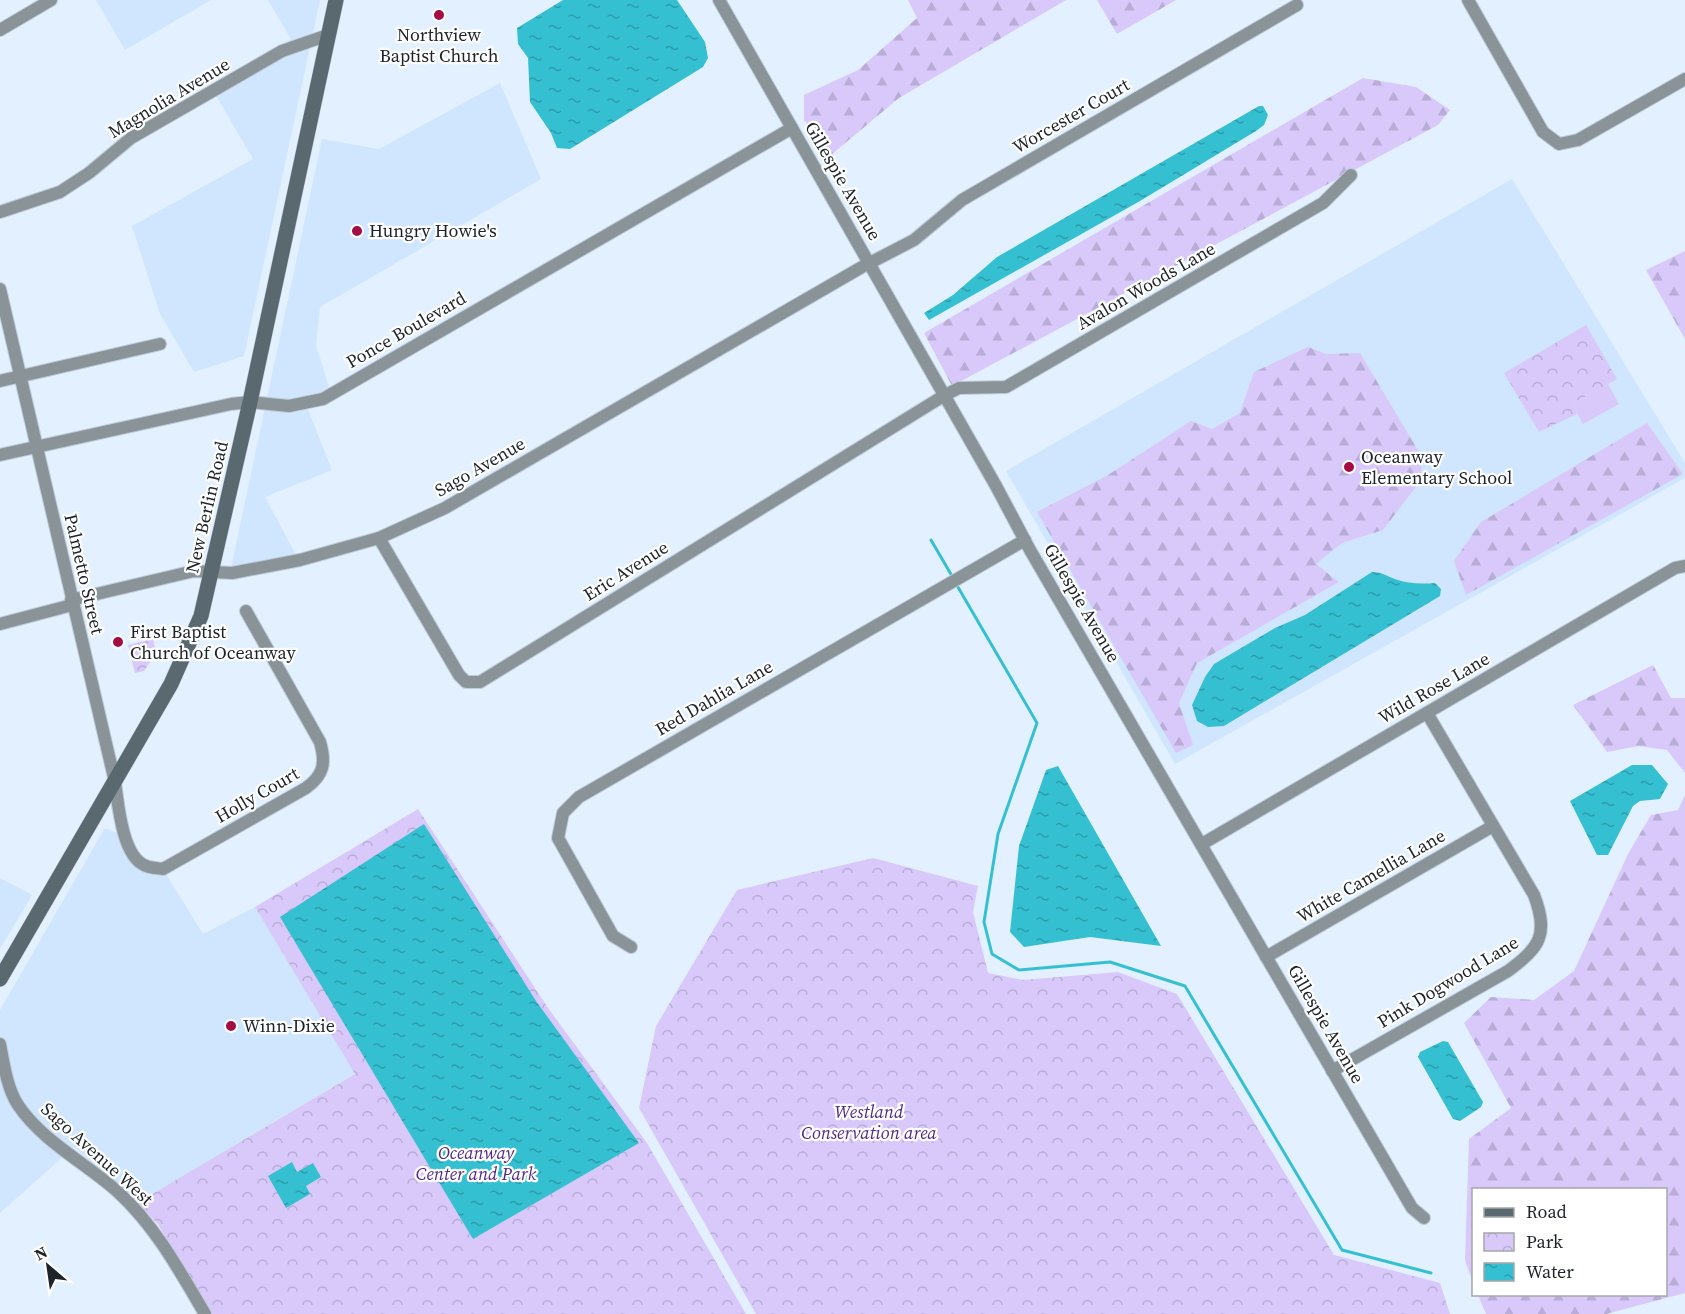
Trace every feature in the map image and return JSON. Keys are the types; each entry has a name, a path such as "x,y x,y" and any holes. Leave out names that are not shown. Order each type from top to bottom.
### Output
{"street":[{"path":"0,30 51,0"},
{"name":"New Berlin Road","path":"0,980 115,782 189,647 201,616 213,571 336,0"},
{"name":"Gillespie Avenue","path":"719,0 945,395 1025,540 1266,957 1412,1208 1424,1218"},
{"path":"1468,0 1544,132 1559,144 1578,140 1685,79"},
{"name":"Worcester Court","path":"869,263 914,240 962,200 1297,5"},
{"name":"Magnolia Avenue","path":"0,212 60,192 89,174 131,138 282,51 328,35"},
{"name":"Ponce Boulevard","path":"0,455 250,402 289,406 323,399 792,128"},
{"name":"Avalon Woods Lane","path":"945,395 959,388 1006,387 1323,203 1351,175"},
{"name":"Sago Avenue","path":"0,624 72,602 195,571 232,573 300,560 379,538 445,508 869,263"},
{"name":"Palmetto Street","path":"0,289 115,782 126,840 133,855 144,865 163,869 206,845"},
{"path":"0,381 160,344"},
{"name":"Eric Avenue","path":"379,538 459,675 466,682 480,682 945,395"},
{"name":"Red Dahlia Lane","path":"630,948 613,936 558,838 563,813 579,798 1025,540"},
{"name":"Wild Rose Lane","path":"1202,844 1675,568 1685,566"},
{"name":"Holly Court","path":"206,845 306,788 316,781 323,770 325,758 320,742 246,611"},
{"name":"Pink Dogwood Lane","path":"1332,1071 1508,971 1534,952 1542,932 1540,913 1534,895 1427,713"},
{"name":"White Camellia Lane","path":"1266,957 1493,826"},
{"name":"Sago Avenue West","path":"0,1044 8,1081 17,1104 34,1125 118,1192 158,1234 205,1314"}],"shaded area":[{"path":"96,0 211,0 125,50"},
{"path":"268,0 320,0 244,356 194,372 160,314 132,226 253,159 211,87 291,39"},
{"path":"500,83 541,179 320,307 316,345 333,400 307,407 332,470 265,497 296,555 231,568 322,139 379,149"},
{"name":"Oceanway Elementary School","path":"1512,179 1685,463 1685,478 1175,764 1006,471"},
{"path":"105,828 117,833 129,859 144,870 166,874 203,934 255,907 356,1073 137,1203 74,1147 0,1213 0,1010"},
{"path":"0,878 32,895 0,949"}],"green space":[{"path":"908,0 1066,0 899,98 831,155 804,120 804,95 858,70 917,18"},
{"path":"1097,0 1176,0 1117,34"},
{"path":"1363,78 1416,87 1450,110 1438,125 952,386 924,333"},
{"path":"1685,251 1685,339 1646,270"},
{"path":"1586,325 1617,379 1572,404 1577,414 1539,432 1504,373"},
{"path":"1308,347 1326,354 1360,353 1422,457 1421,480 1383,530 1342,543 1316,564 1339,582 1197,663 1179,703 1193,745 1176,753 1037,512 1108,475 1191,421 1212,429 1240,413 1254,372"},
{"path":"1608,384 1619,404 1583,424 1572,404"},
{"path":"1647,423 1683,474 1466,595 1454,561 1481,522"},
{"path":"153,639 156,653 144,671 135,673 128,645"},
{"path":"1653,665 1671,698 1685,698 1685,773 1667,750 1638,746 1607,752 1573,705"},
{"path":"1685,795 1685,1293 1606,1314 1486,1314 1478,1296 1667,1296 1667,1188 1472,1188 1472,1280 1465,1260 1469,1139 1511,1108 1464,1023 1491,997 1534,1000 1574,971 1628,854 1651,815 1678,810"},
{"name":"Oceanway Center and Park","path":"418,809 548,1008 647,1143 746,1314 210,1314 158,1224 137,1203 355,1074 255,907"},
{"name":"Westland Conservation area","path":"873,858 978,886 973,912 988,973 1023,980 1118,972 1177,994 1334,1255 1440,1283 1450,1314 756,1314 639,1108 656,1026 737,890"}],"water":[{"path":"563,0 677,0 705,42 708,58 703,67 570,149 557,148 551,133 530,102 528,58 518,44 517,28"},
{"path":"1259,106 1263,106 1268,115 1264,125 1256,131 1140,201 929,320 924,313 953,295 997,257"},
{"path":"1372,572 1382,573 1405,582 1435,583 1441,589 1440,596 1224,726 1208,727 1197,721 1192,705 1214,664 1275,628 1305,615"},
{"path":"1632,765 1652,765 1668,784 1660,799 1640,801 1633,806 1608,855 1597,855 1570,801"},
{"path":"1058,766 1161,946 1090,937 1024,947 1010,932 1019,846 1046,770"},
{"path":"424,824 536,1001 639,1143 473,1239 280,917"},
{"path":"1443,1041 1448,1042 1483,1102 1481,1107 1460,1121 1453,1119 1418,1057 1420,1052"},
{"path":"292,1162 297,1172 313,1163 321,1177 306,1186 310,1194 286,1208 268,1176"}],"waterway":[{"path":"931,540 952,576"},
{"path":"955,582 1037,723 998,834 984,922 992,954 1019,970 1110,962 1185,986 1342,1250 1431,1273"}],"place":[{"name":"Northview Baptist Church","path":"439,15"},
{"name":"Hungry Howie's","path":"357,231"},
{"name":"Oceanway Elementary School","path":"1349,467"},
{"name":"First Baptist Church of Oceanway","path":"118,642"},
{"name":"Winn-Dixie","path":"231,1026"}]}
